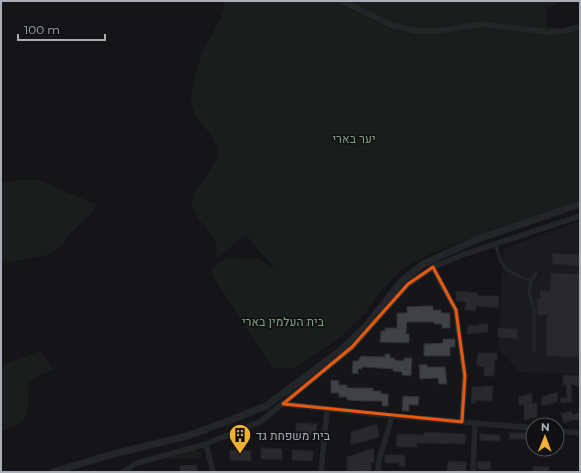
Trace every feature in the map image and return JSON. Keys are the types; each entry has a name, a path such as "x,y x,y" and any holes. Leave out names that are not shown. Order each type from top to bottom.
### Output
{"street":[{"path":"342,1 391,25 417,31 438,31 477,24 549,32 563,31 580,27"},
{"path":"53,472 113,454 187,436 266,406 340,351 366,326 401,282 423,264 478,239 580,204"},
{"path":"123,472 137,462 206,444 260,422 352,348 408,284 433,267 465,254 580,216"},
{"path":"433,267 456,310 465,376 462,422"},
{"path":"283,404 327,410 525,427"},
{"path":"320,472 327,410"},
{"path":"378,472 379,460 392,416"},
{"path":"473,472 475,423"},
{"path":"565,432 580,434"},
{"path":"206,444 213,472"}],"lane":[{"path":"496,245 498,256 504,268 515,275 531,281"},
{"path":"534,351 534,310 529,291 531,281 536,273"}],"highlighted area":[{"path":"433,267 456,310 465,376 462,422 283,404 352,347 408,284"}],"shaded area":[{"path":"580,221 580,374 519,372 499,348 503,249"}],"green space":[{"name":"יער בארי","path":"224,1 561,1 552,6 546,6 546,26 580,32 580,200 446,247 404,267 378,295 365,313 339,339 294,368 273,368 212,275 212,269 226,258 258,259 275,270 246,235 216,258 217,249 215,241 193,210 193,196 196,189 215,163 217,148 211,135 194,112 191,98 192,88 203,50 222,14"},
{"path":"20,180 39,180 97,205 94,211 71,233 62,245 48,255 1,264 1,183"},
{"path":"40,351 53,369 28,381 28,407 24,418 12,427 1,431 1,365"},
{"path":"191,449 201,453 202,458 166,459 163,456"}],"building":[{"path":"552,253 580,255 580,266 552,264"},
{"path":"551,273 580,274 580,357 547,356 547,315 537,315 537,298 540,298 540,291 550,291"},
{"path":"456,291 478,293 477,296 499,296 498,308 476,306 476,311 465,310 466,302 456,301"},
{"path":"433,306 433,310 441,310 441,313 450,313 450,328 442,328 442,324 434,324 434,322 407,322 406,334 409,334 409,343 380,342 381,331 385,331 385,328 397,328 397,313 407,313 407,307"},
{"path":"478,324 488,324 488,332 467,334 468,325 478,326"},
{"path":"498,328 518,329 517,339 498,337"},
{"path":"443,339 455,339 455,347 450,347 450,356 424,356 424,344 443,343"},
{"path":"478,353 497,353 494,376 484,376 484,367 476,365"},
{"path":"385,354 390,354 390,358 395,358 394,360 404,361 404,358 412,358 411,376 402,375 402,372 393,371 393,369 362,367 362,369 358,369 358,374 352,373 353,361 358,361 361,356 385,357"},
{"path":"427,364 427,367 445,367 447,384 439,384 438,378 420,379 419,365"},
{"path":"563,375 580,376 580,387 571,384 572,402 561,403 560,398 567,398 566,384 563,385"},
{"path":"331,380 339,381 339,385 347,385 347,388 373,388 373,391 381,391 381,394 388,394 388,406 382,406 382,401 347,400 347,397 339,397 339,393 331,393"},
{"path":"493,386 492,401 477,400 476,403 471,403 472,387"},
{"path":"558,392 557,402 541,406 542,397"},
{"path":"532,393 532,404 537,403 537,417 525,417 524,420 524,404 519,406 519,397"},
{"path":"403,396 419,397 418,405 409,405 409,411 402,411"},
{"path":"571,411 573,415 580,412 580,420 565,423 565,417 562,417 561,414"},
{"path":"296,423 317,424 316,435 296,434"},
{"path":"377,424 379,437 351,445 351,432"},
{"path":"424,432 466,434 465,444 417,443 417,447 396,447 397,434 424,435"},
{"path":"510,433 525,433 525,439 509,439"},
{"path":"480,434 500,435 500,441 480,440"},
{"path":"261,448 282,449 282,460 261,459"},
{"path":"374,448 374,462 371,463 371,472 347,471 347,457"},
{"name":"בית משפחת גד","path":"230,450 251,451 251,461 230,460"},
{"path":"292,450 313,451 312,461 292,460"},
{"path":"385,455 405,455 405,466 399,466 399,463 385,463"},
{"path":"448,461 466,462 466,472 447,471"},
{"path":"478,461 491,462 490,470 477,469"},
{"path":"197,465 197,472 180,472 180,466"},
{"path":"533,466 549,467 549,472 533,472"}],"place":[{"name":"בית משפחת גד","path":"240,454"}],"park label":[{"name":"בית העלמין בארי","path":"283,321"}]}
